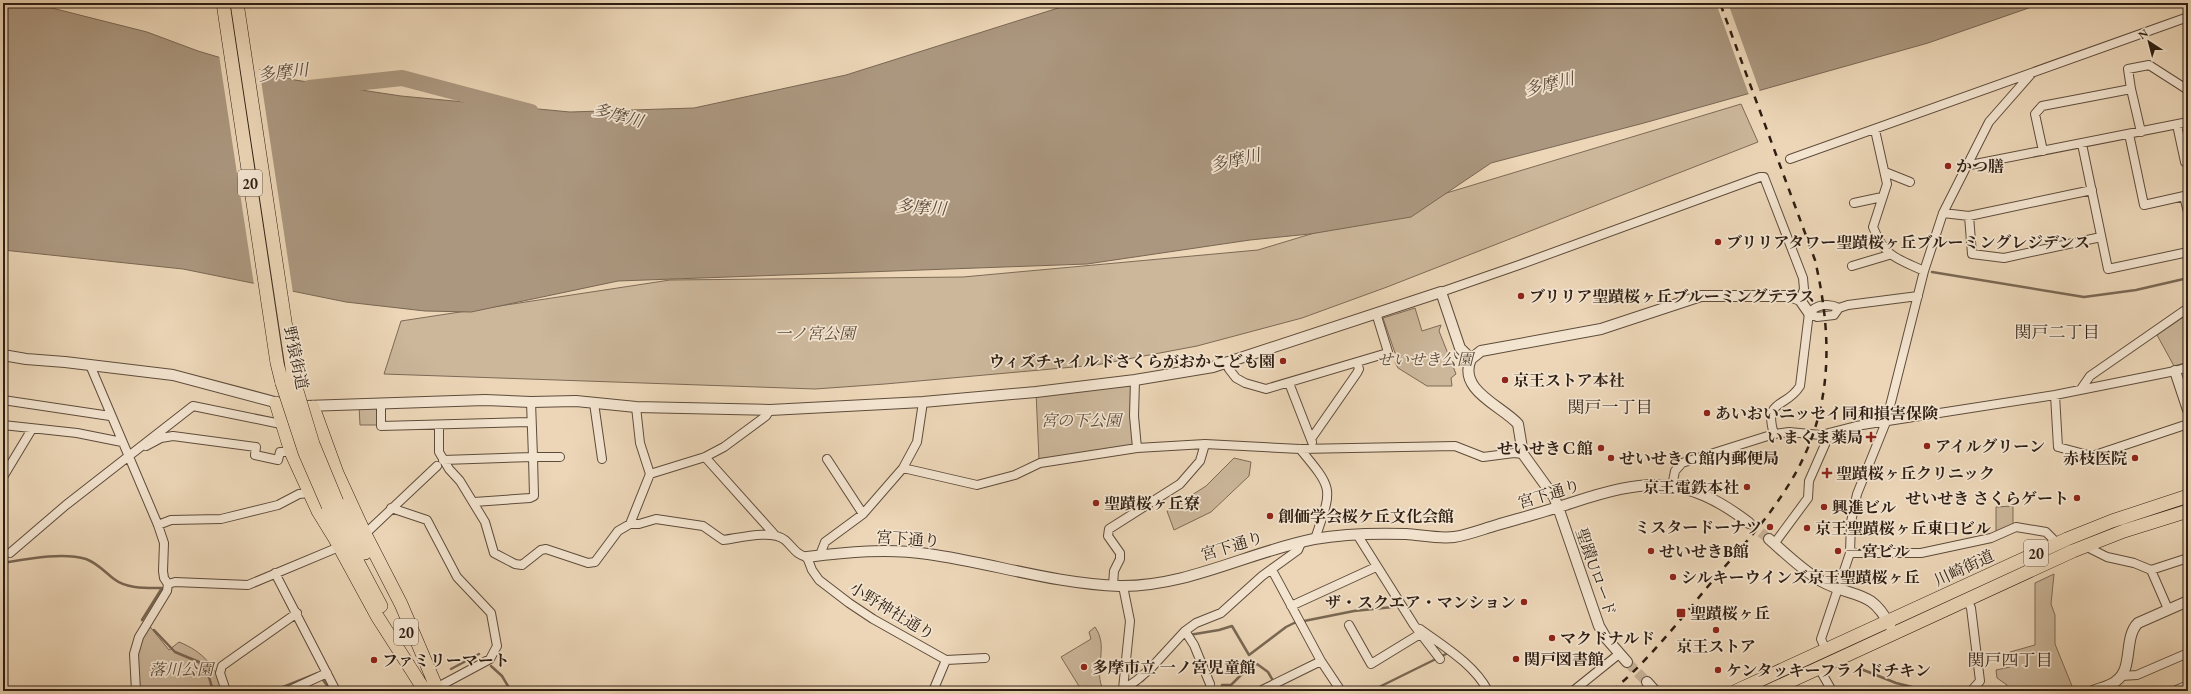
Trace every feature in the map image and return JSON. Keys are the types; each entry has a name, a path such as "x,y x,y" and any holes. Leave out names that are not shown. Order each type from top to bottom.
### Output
{"main road":[{"name":"野猿街道","path":"224,3 277,363 288,382 305,452 432,690"},
{"name":"野猿街道","path":"237,3 291,362 288,382"},
{"path":"276,403 281,424 291,452 309,494 376,616 432,690"},
{"path":"314,407 336,469 365,534 401,604 432,690"},
{"name":"川崎街道","path":"1736,691 2057,543 2112,520 2188,496"},
{"name":"川崎街道","path":"1769,691 2087,546 2188,511"}],"street":[{"path":"1790,159 1875,130 2188,17"},
{"path":"2141,132 2128,69 2149,64 2188,90"},
{"path":"1826,650 1821,639 1850,553 1851,522 1857,494 1886,422 1924,271 1943,213 1989,122 2032,73"},
{"path":"2043,151 2035,114 2042,106 2131,89"},
{"path":"1966,166 2188,122"},
{"path":"2177,124 2185,162 2188,162"},
{"path":"1875,130 1887,184 1873,227 1879,242 1889,255 1924,271"},
{"path":"2127,135 2144,205 2184,196 2188,212"},
{"path":"2082,144 2108,269 2188,252"},
{"path":"1885,172 1910,182"},
{"path":"3,355 26,360 90,365 173,375 276,403 314,407 440,400 531,402 576,401 636,407 770,410 923,402 1135,380 1213,367 1519,265 1760,177 1764,177 1803,278 1804,289 1800,300"},
{"path":"1943,213 1969,216 2092,190"},
{"path":"1854,203 1882,197"},
{"path":"1969,216 1972,254 2004,258 2101,237"},
{"path":"1852,266 1889,255"},
{"path":"1441,292 1460,348 1471,359"},
{"path":"903,468 977,485 1015,475 1040,463 1137,448 1205,444 1300,449 1455,446 1483,457 1514,453 1523,454 1518,424 1475,388 1469,374 1471,359 1481,351 1601,329 1700,296 1790,296 1800,300 1809,312 1817,317 1834,315 1839,308 1918,296"},
{"path":"2082,389 2090,376 2188,308"},
{"path":"1774,434 1770,423 1771,412 1780,403 1796,393 1800,386 1809,312"},
{"path":"1226,362 1236,378 1255,387 1266,389 1356,363 1388,352 1376,313"},
{"path":"1310,439 1357,373 1359,369 1356,363"},
{"path":"90,365 110,416 158,525 164,543 164,578 168,584 167,591 139,637 134,654 137,691"},
{"path":"1672,486 1675,472 1682,463 1774,434 1788,432 1830,433 1856,426 2082,389 2175,371 2188,367"},
{"path":"2175,371 2188,410"},
{"path":"1135,380 1134,416 1137,448"},
{"path":"1289,383 1313,448"},
{"path":"2054,394 2058,447 2092,456 2188,424"},
{"path":"3,400 110,416"},
{"path":"474,502 530,498 534,496 531,402"},
{"path":"820,555 825,542 863,514 903,468 917,442 923,402"},
{"path":"381,404 381,426 531,422"},
{"path":"594,404 602,459"},
{"path":"10,553 128,456 193,406 281,424"},
{"path":"630,524 650,474 640,443 636,407"},
{"path":"650,474 705,457 739,436 766,416 770,410"},
{"path":"3,425 77,433 122,442"},
{"path":"439,425 440,463 460,481 474,502 485,522 494,553 515,564 522,565 540,550 546,549 588,563 595,562 618,531 630,524 639,524 656,519 703,526 723,540 774,534"},
{"path":"3,477 32,429"},
{"path":"1830,433 1809,481 1808,498 1771,541 1810,574 1839,588 1872,601 1881,610 1894,633"},
{"path":"128,456 161,438 173,436 256,447 254,455 278,460 280,452 291,452"},
{"path":"1122,690 1130,621 1114,571 1120,559 1120,553 1108,536 1109,529 1180,484 1200,461 1205,444"},
{"path":"1300,449 1319,472 1328,492 1328,502 1315,539"},
{"name":"聖蹟Uロード","path":"1523,454 1554,497 1592,610 1606,638 1627,662"},
{"path":"365,534 384,518 391,508 440,463 533,457 560,457"},
{"path":"705,457 774,534 784,539 800,556 807,557"},
{"path":"827,459 863,514"},
{"name":"宮下通り","path":"807,557 901,551 929,554 1088,584 1118,586 1152,584 1186,577 1252,555 1315,539 1403,534 1454,537 1633,485 1672,486 1710,498 1722,504 1749,523"},
{"path":"158,525 170,520 221,519 278,505 299,494 309,494"},
{"path":"391,508 427,520 457,577 491,613 497,646 490,659 432,690"},
{"path":"1850,553 1921,553 1991,538 2016,527 2046,532 2057,543 2087,546 2107,557 2151,570 2188,558"},
{"path":"1358,536 1376,567 1414,625 1440,659"},
{"path":"1122,690 1138,680 1187,634 1196,623 1221,613 1298,550 1301,543"},
{"path":"168,584 175,582 248,585 339,547"},
{"name":"小野神社通り","path":"807,557 819,580 849,603 873,619 946,660"},
{"path":"1291,606 1376,567"},
{"path":"1272,570 1321,661 1339,688 1334,691"},
{"path":"2151,570 2168,609"},
{"path":"275,573 336,691"},
{"path":"1967,600 1971,608 1980,680 1971,691"},
{"path":"2093,691 2116,681 2121,676 2135,626 2141,621 2188,601"},
{"path":"226,691 220,673 222,666 297,614"},
{"path":"1349,625 1371,664 1420,634"},
{"path":"1414,625 1454,654 1482,680 1488,691"},
{"path":"1187,634 1210,684"},
{"path":"2121,676 2137,675 2188,653"},
{"path":"1573,691 1619,654"},
{"path":"933,691 946,660 985,658"},
{"path":"1260,691 1321,661"},
{"path":"1819,668 1832,691"},
{"path":"288,691 326,674"},
{"path":"1647,682 1655,691"},
{"path":"2174,691 2188,685"}],"green space":[{"name":"一ノ宮公園","path":"1741,104 1758,142 1387,287 1302,318 1197,346 1096,365 815,389 384,374 401,321 670,280 963,277 1258,250"},
{"name":"せいせき公園","path":"1415,308 1422,331 1441,325 1439,331 1456,374 1451,378 1452,386 1427,386 1398,368 1395,362 1401,356 1395,353 1383,318"},
{"path":"2188,314 2188,362 2174,366 2157,335"},
{"name":"宮の下公園","path":"1130,383 1137,448 1039,460 1036,392"},
{"path":"359,406 378,406 379,425 360,425"},
{"path":"1234,458 1251,462 1249,476 1211,512 1174,530 1167,511 1206,486"},
{"path":"2013,506 2013,525 1996,531 1996,507"},
{"path":"2054,574 2051,604 2055,615 2055,644 2074,691 2003,691 2007,685 1997,678 1996,670 2010,667 2010,652 2035,645 2035,583"},
{"name":"落川公園","path":"147,623 169,650 179,642 195,650 208,661 225,691 139,691 134,654"},
{"path":"1095,627 1101,642 1100,680 1102,687 1114,691 1082,691 1061,657 1091,639 1089,632"}],"water":[{"path":"3,3 32,3 147,32 198,51 295,80 401,96 570,112 694,108 846,75 1074,3 2043,3 1928,43 1644,123 1491,163 1411,217 1310,234 1250,240 1087,264 618,281 471,312 425,311 346,302 183,269 3,250"}],"pier":[{"path":"1716,3 1728,3 1760,92 1749,95"},
{"path":"219,55 259,67 293,293 254,285"}],"waterway":[{"name":"多摩川","path":"309,88 402,78 531,112"},
{"path":"1932,272 2084,297 2136,290 2188,278"},
{"path":"3,563 56,556 77,557 94,563 114,579 125,585 162,588 142,620"},
{"path":"1189,635 1219,630 1232,626 1249,655 1286,627 1294,623 1354,611 1393,607"},
{"path":"154,630 175,652 199,662 209,677 213,691"},
{"path":"451,669 479,654"},
{"path":"1371,691 1446,654"},
{"path":"1222,685 1231,685 1245,671 1257,664 1268,672 1279,691"},
{"path":"491,666 502,676 511,691"},
{"path":"1861,669 1896,683 1928,691"},
{"path":"273,691 318,673 331,691"},
{"path":"1142,681 1150,673"},
{"path":"1129,691 1138,684"}],"tunnel":[{"path":"1749,523 1769,539"},
{"path":"1627,662 1647,682"}],"railway":[{"path":"1612,691 1626,679 1663,640 1776,504 1800,464 1812,437 1820,408 1825,380 1825,321 1815,260 1720,3"}],"place":[{"name":"かつ膳","path":"1948,166"},
{"name":"ブリリアタワー聖蹟桜ヶ丘ブルーミングレジデンス","path":"1718,242"},
{"name":"ブリリア聖蹟桜ヶ丘ブルーミングテラス","path":"1521,296"},
{"name":"ウィズチャイルドさくらがおかこども園","path":"1283,361"},
{"name":"京王ストア本社","path":"1505,380"},
{"name":"あいおいニッセイ同和損害保険","path":"1707,413"},
{"name":"いまくま薬局","path":"1871,437"},
{"name":"アイルグリーン","path":"1927,446"},
{"name":"せいせきＣ館","path":"1601,448"},
{"name":"せいせきＣ館内郵便局","path":"1611,458"},
{"name":"赤枝医院","path":"2135,458"},
{"name":"聖蹟桜ヶ丘クリニック","path":"1827,473"},
{"name":"京王電鉄本社","path":"1747,487"},
{"name":"せいせき さくらゲート","path":"2077,498"},
{"name":"聖蹟桜ヶ丘寮","path":"1096,503"},
{"name":"興進ビル","path":"1824,507"},
{"name":"創価学会桜ケ丘文化会館","path":"1270,516"},
{"name":"ミスタードーナツ","path":"1770,527"},
{"name":"京王聖蹟桜ヶ丘東口ビル","path":"1807,528"},
{"name":"せいせきB館","path":"1651,551"},
{"name":"一宮ビル","path":"1838,551"},
{"name":"シルキーウインズ京王聖蹟桜ヶ丘","path":"1673,577"},
{"name":"ザ・スクエア・マンション","path":"1524,602"},
{"name":"聖蹟桜ヶ丘","path":"1681,613"},
{"name":"京王ストア","path":"1716,630"},
{"name":"マクドナルド","path":"1552,638"},
{"name":"関戸図書館","path":"1516,659"},
{"name":"ファミリーマート","path":"374,660"},
{"name":"多摩市立 一ノ宮児童館","path":"1084,667"},
{"name":"ケンタッキーフライドチキン","path":"1718,670"}],"district":[{"name":"関戸二丁目","path":"2057,332"},
{"name":"関戸一丁目","path":"1610,407"},
{"name":"関戸四丁目","path":"2010,660"}]}
